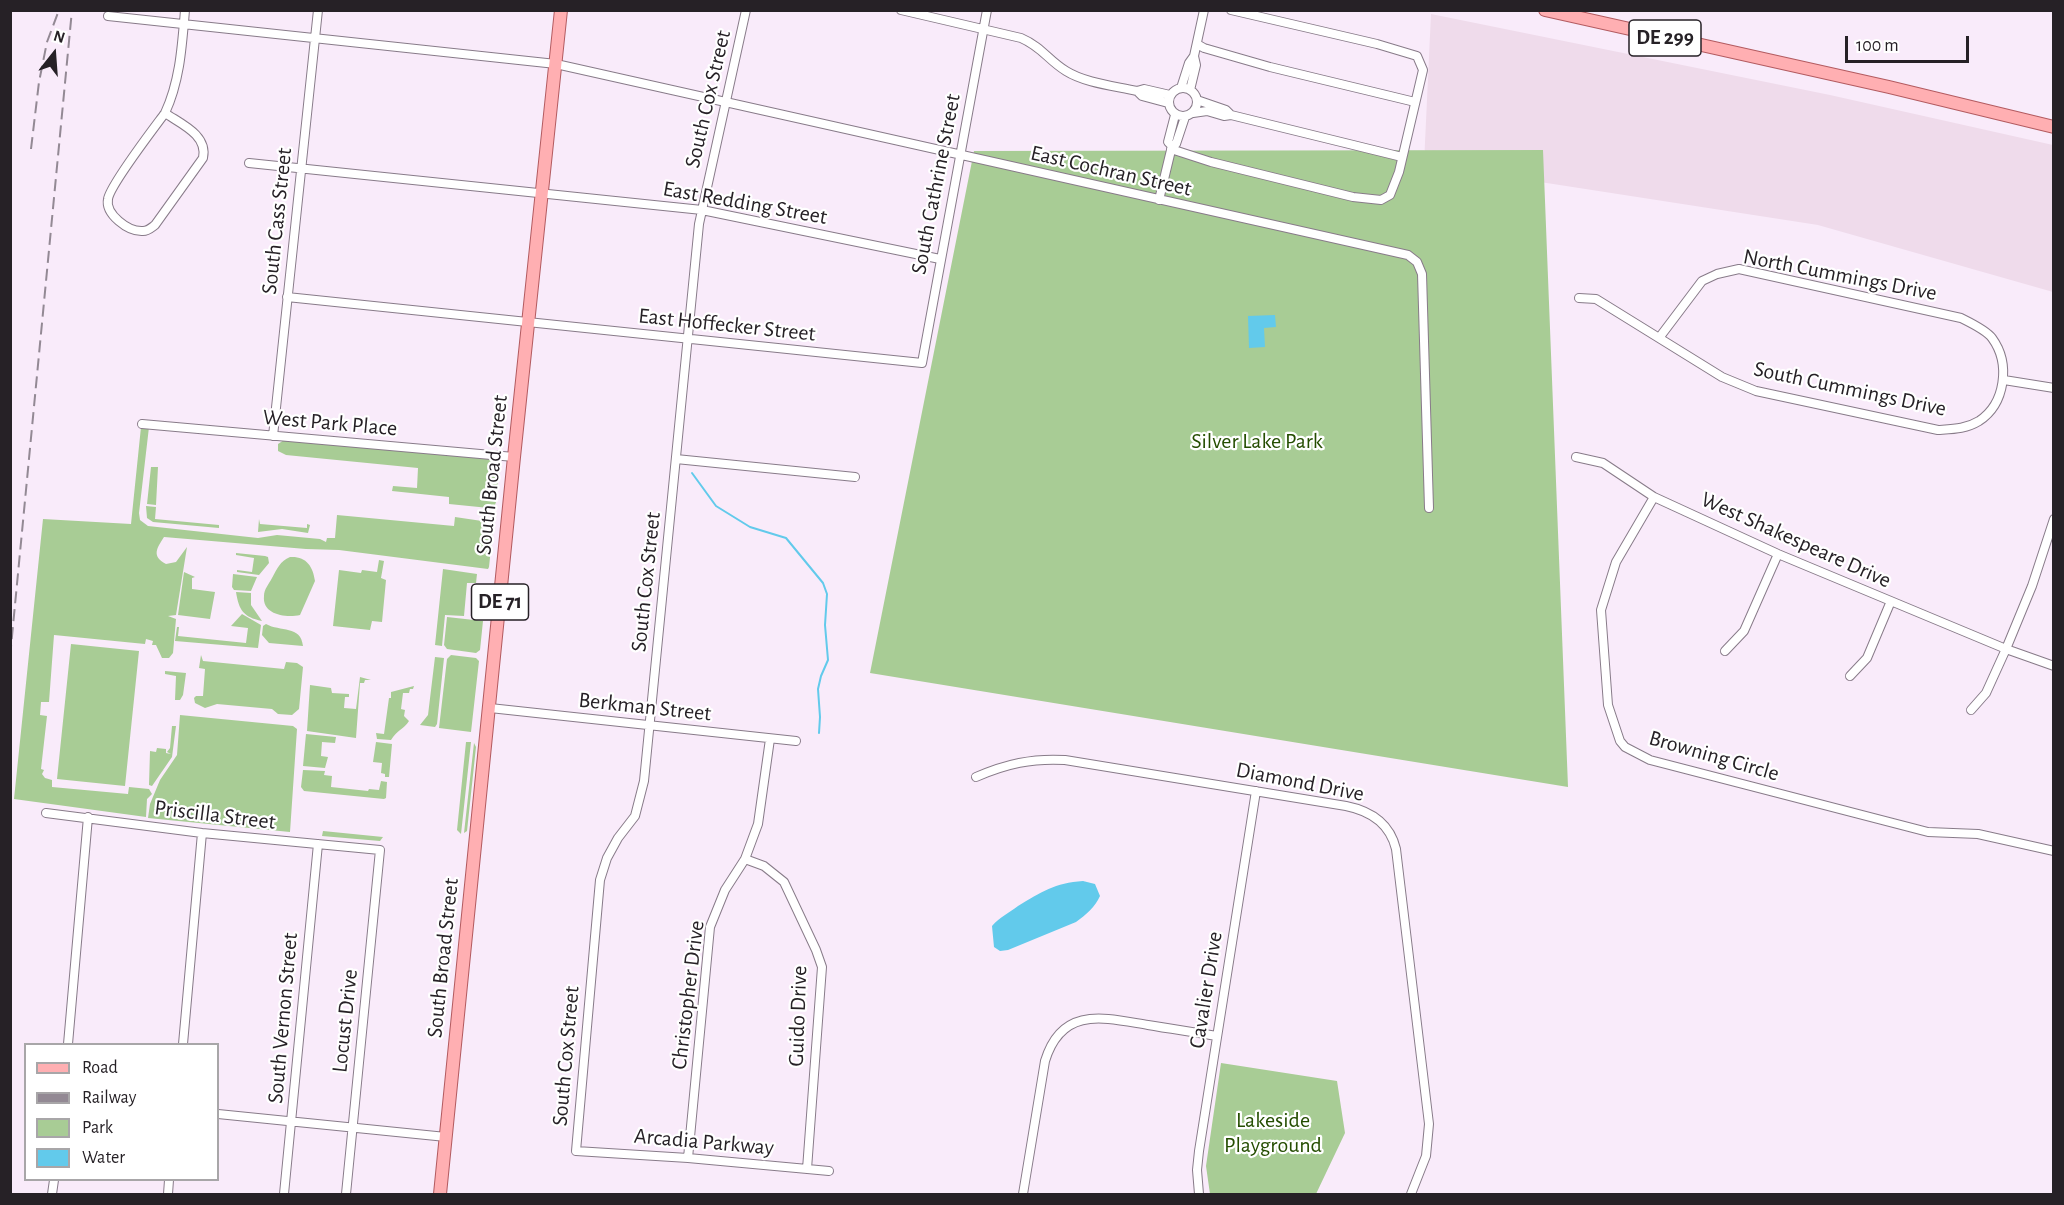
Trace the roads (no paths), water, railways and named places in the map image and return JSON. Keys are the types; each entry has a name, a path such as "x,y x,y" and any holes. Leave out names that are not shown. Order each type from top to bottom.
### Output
{"main road":[{"name":"South Broad Street","path":"440,1194 561,10"},
{"name":"DE 299","path":"1545,10 1889,87 2054,127"}],"street":[{"path":"165,113 199,137 204,146 203,158 155,225 149,229 138,230 114,217 107,200 114,186 165,113 179,70 185,10"},
{"name":"South Cass Street","path":"273,436 318,10"},
{"name":"South Cox Street","path":"576,1151 600,880 607,858 618,838 635,816 644,781 702,210 746,10"},
{"path":"901,10 1022,38 1039,47 1055,63 1076,76 1137,91 1144,89 1169,99"},
{"name":"South Cathrine Street","path":"922,363 987,10"},
{"path":"1186,89 1196,65 1194,56 1204,10"},
{"path":"1175,115 1168,142 1171,147 1211,162 1372,200 1381,200 1390,195 1402,157 1423,70 1417,56 1231,10"},
{"name":"East Cochran Street","path":"108,16 556,64 1408,255 1417,262 1422,281 1429,508"},
{"path":"1197,44 1270,67 1415,102"},
{"path":"1175,115 1169,99 1174,90 1186,89 1197,100 1226,110 1231,115"},
{"path":"1159,200 1171,147 1176,144 1197,100"},
{"path":"1175,115 1207,111 1224,116 1231,115 1402,157"},
{"name":"East Redding Street","path":"249,163 702,210 940,259"},
{"name":"North Cummings Drive","path":"1659,338 1702,281 1717,273 1739,269 1961,318 1992,337 2001,354 2004,380"},
{"name":"East Hoffecker Street","path":"287,297 922,363"},
{"name":"South Cummings Drive","path":"1579,298 1596,299 1722,377 1756,391 1938,430 1963,428 1979,421 1994,408 2004,380"},
{"path":"2004,380 2054,388"},
{"name":"West Park Place","path":"142,424 514,457"},
{"name":"West Shakespeare Drive","path":"1576,457 1603,463 1654,497 1778,554 2006,649 2054,666"},
{"path":"676,459 855,477"},
{"name":"Browning Circle","path":"1654,497 1616,562 1601,610 1608,705 1620,741 1625,747 1650,760 1928,832 1978,834 2054,851"},
{"path":"1971,710 1986,693 2006,649 2032,586 2054,519"},
{"path":"1725,651 1744,631 1778,554"},
{"path":"1850,676 1867,658 1891,602"},
{"name":"Berkman Street","path":"490,708 796,741"},
{"name":"Christopher Drive","path":"688,1158 710,927 725,890 745,859 758,824 770,739"},
{"name":"Diamond Drive","path":"976,777 1010,764 1051,759 1346,806 1368,812 1384,826 1394,842 1429,1124 1426,1156 1411,1194"},
{"name":"Cavalier Drive","path":"1199,1194 1198,1160 1256,791"},
{"name":"Priscilla Street","path":"46,813 380,850"},
{"path":"68,1043 88,817"},
{"path":"183,1043 202,832"},
{"name":"South Vernon Street","path":"284,1194 318,844"},
{"name":"Locust Drive","path":"346,1194 380,850"},
{"name":"Guido Drive","path":"745,859 764,866 784,882 822,967 807,1169"},
{"path":"1023,1194 1045,1061 1052,1044 1066,1029 1084,1019 1104,1017 1217,1036"},
{"path":"219,1114 446,1137"},
{"name":"Arcadia Parkway","path":"576,1151 688,1158 829,1171"}],"water":[{"path":"1275,315 1276,327 1264,328 1265,347 1249,348 1248,316"},
{"path":"1083,881 1095,884 1100,896 1087,914 1076,922 1008,950 1000,951 994,947 992,926 1001,918 1049,889"}],"waterway":[{"path":"692,473 716,506 750,527 786,538 823,583 827,594 825,625 828,660 818,689 819,733"}],"railway":[{"path":"31,149 39,82 47,42 59,10"},
{"path":"10,657 72,10"}],"park label":[{"name":"Silver Lake Park","path":"1257,441"},
{"name":"Lakeside Playground","path":"1273,1132"}]}
